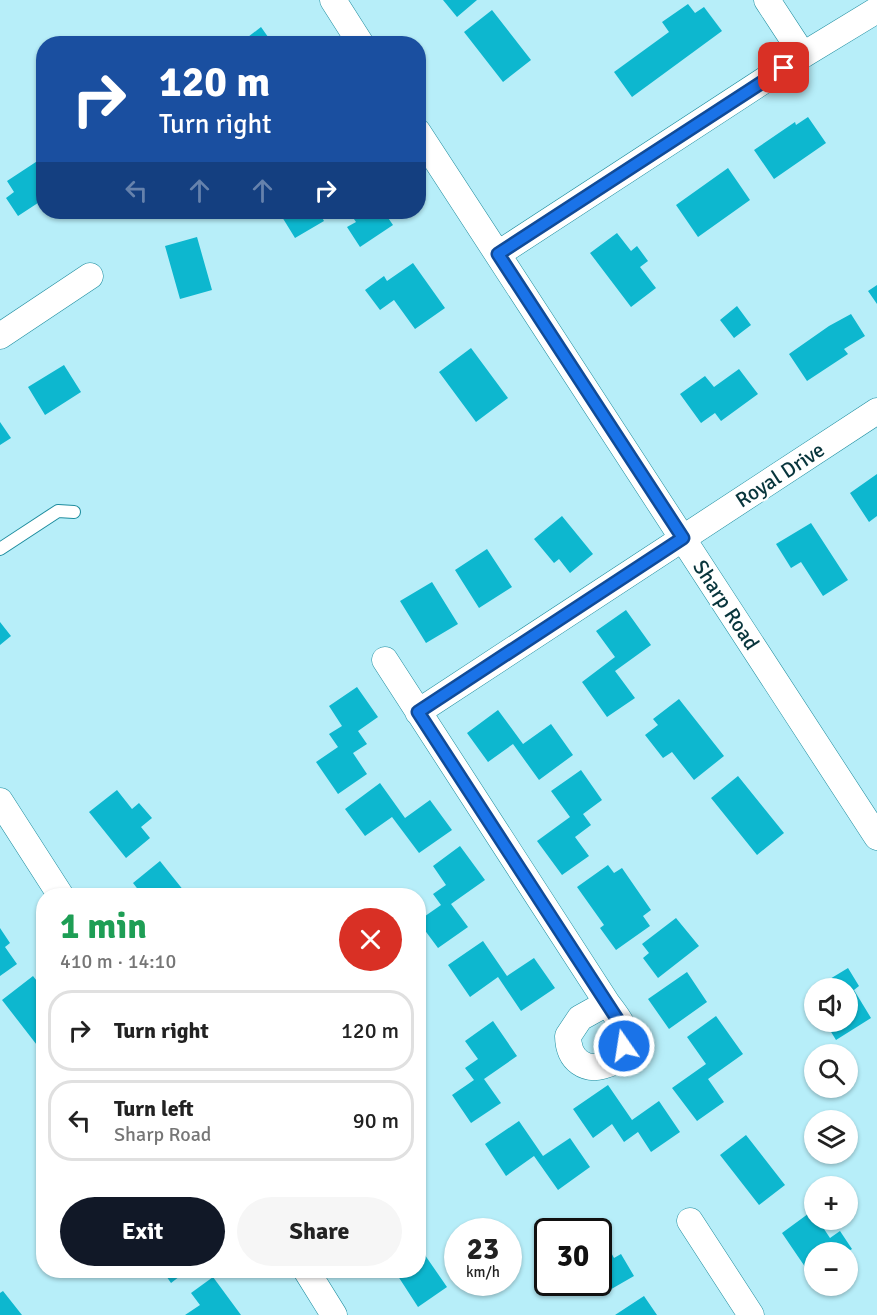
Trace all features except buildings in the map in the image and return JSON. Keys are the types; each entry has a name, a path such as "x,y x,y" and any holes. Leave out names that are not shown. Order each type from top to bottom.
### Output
{"street":[{"path":"333,0 356,36"},
{"path":"767,0 803,55"},
{"path":"498,254 803,55 877,10"},
{"name":"Sharp Road","path":"426,144 877,837"},
{"path":"0,336 90,276"},
{"name":"Royal Drive","path":"418,712 877,411"},
{"path":"385,660 607,1003"},
{"path":"0,801 57,888"},
{"path":"690,1221 751,1315"},
{"path":"311,1278 334,1315"}],"lane":[{"path":"0,549 58,511 74,512"}],"route":[{"path":"624,1046 623,1028 418,712 683,538 498,254 784,68"}]}
